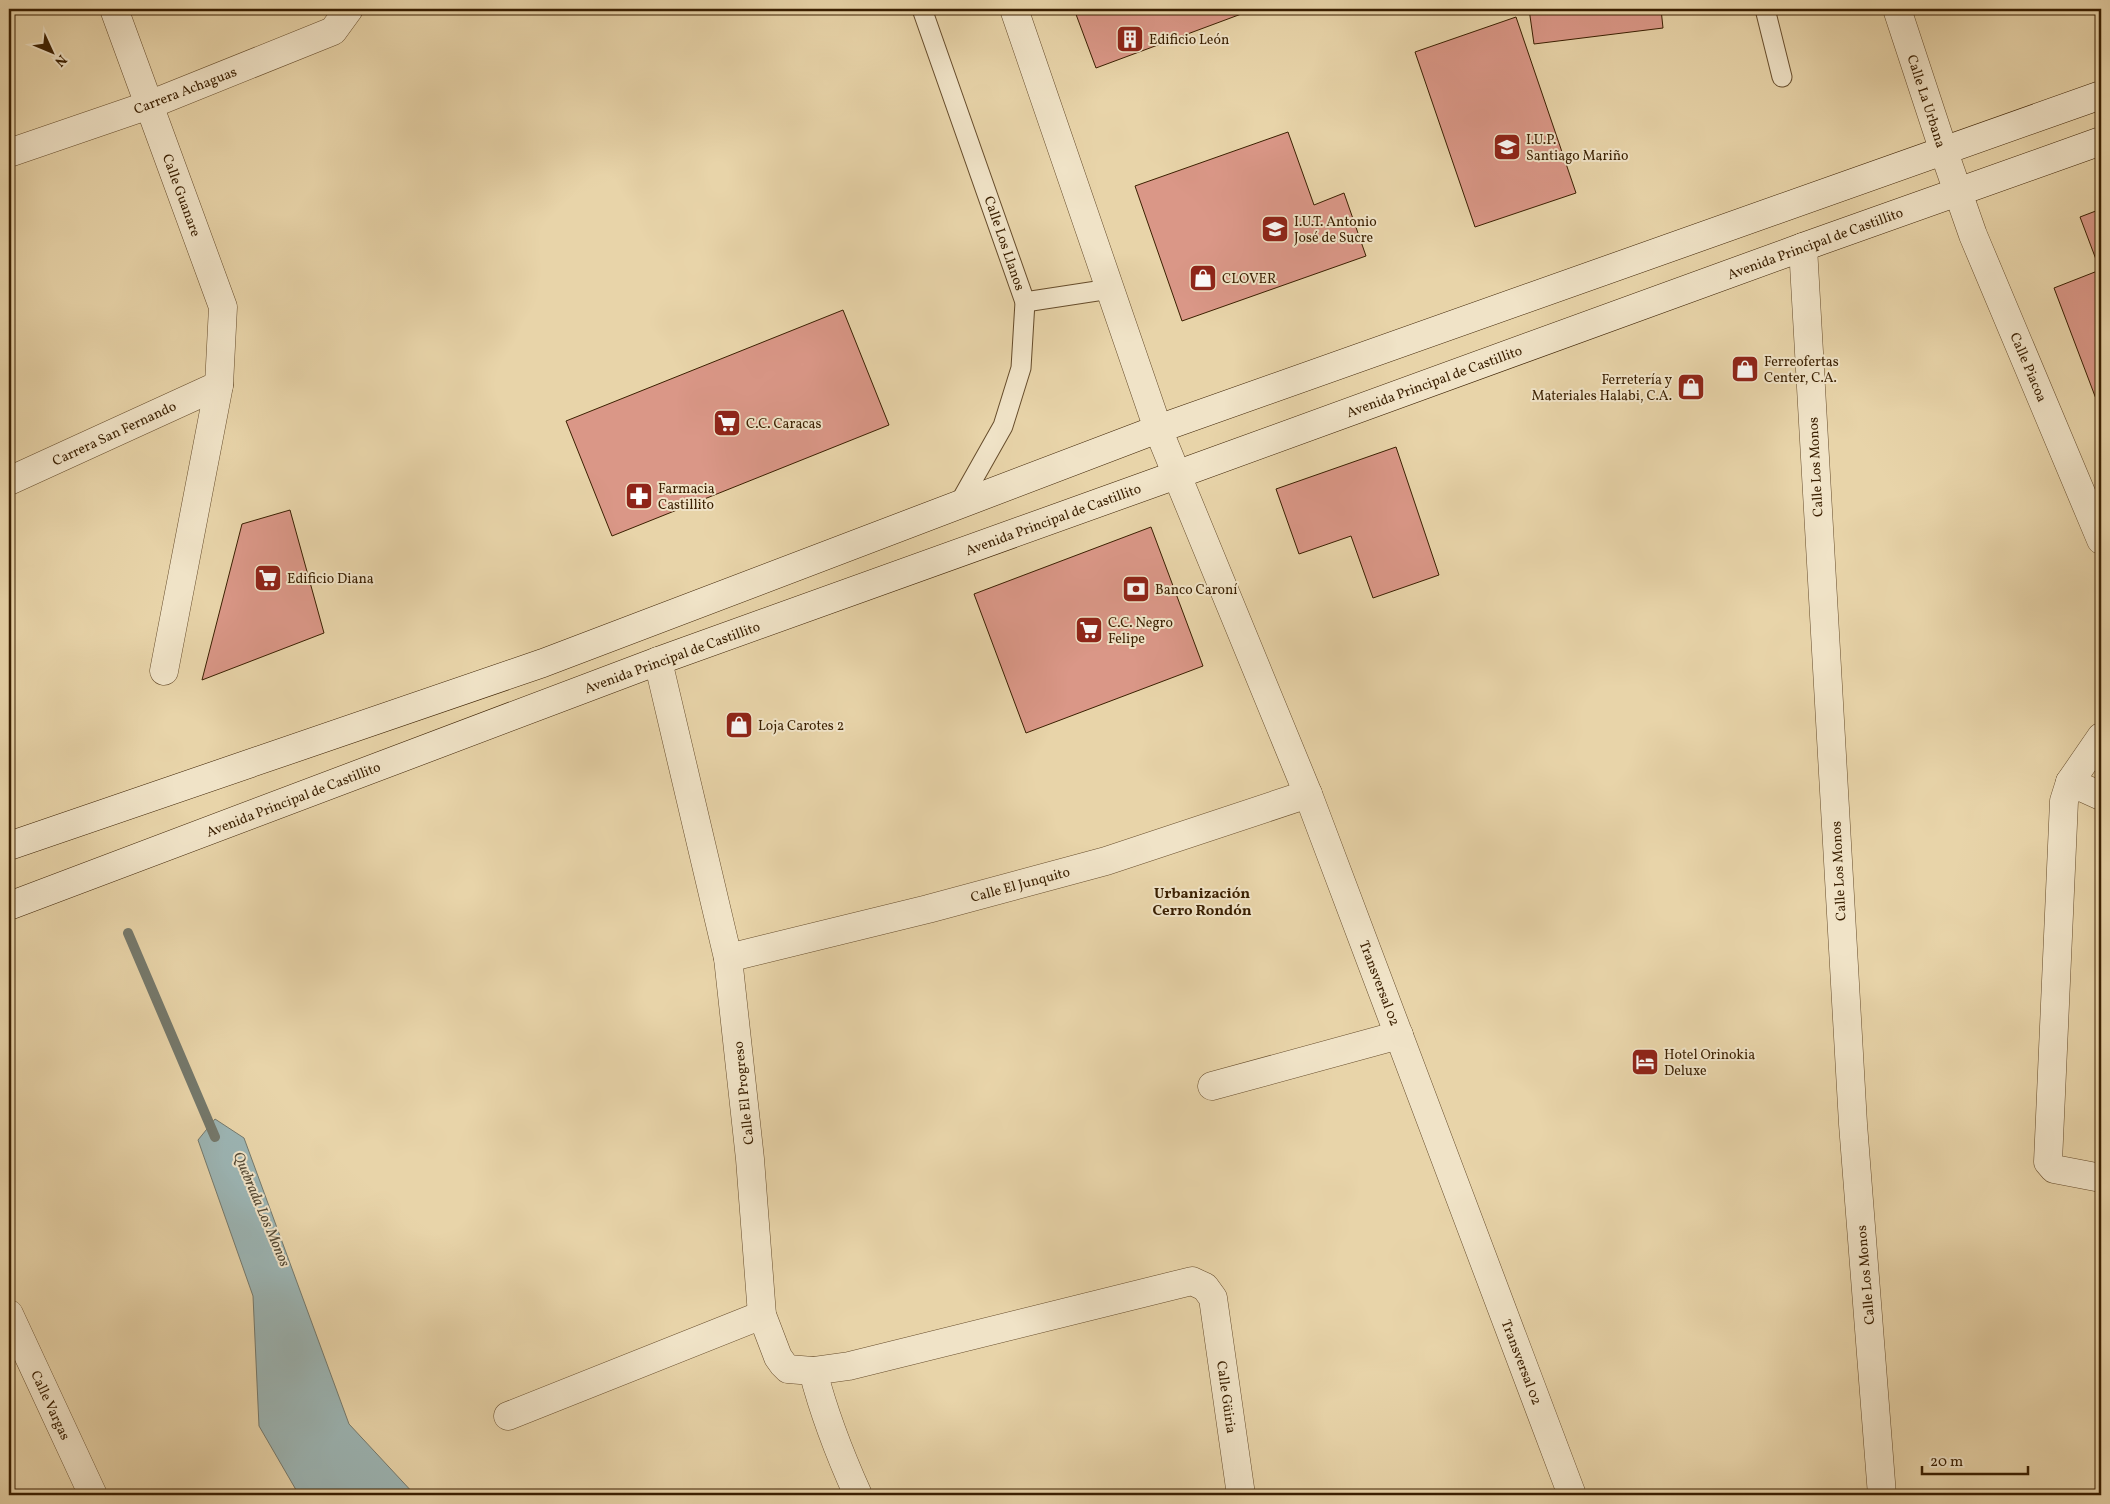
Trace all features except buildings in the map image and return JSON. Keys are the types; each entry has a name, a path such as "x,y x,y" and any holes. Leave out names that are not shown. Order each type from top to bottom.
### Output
{"street":[{"name":"Calle Guanare","path":"114,9 223,307 218,385 164,671"},
{"name":"Carrera Achaguas","path":"9,153 149,105 333,31 349,9"},
{"path":"1014,9 1158,429 1176,476"},
{"name":"Calle La Urbana","path":"1897,9 1958,193"},
{"path":"9,846 544,663 1158,429 2101,95"},
{"name":"Avenida Principal de Castillito","path":"9,906 658,661 1176,476 1803,247 2101,141"},
{"name":"Calle Piacoa","path":"1958,193 2101,540"},
{"name":"Calle Los Monos","path":"1803,247 1853,1124 1882,1495"},
{"name":"Carrera San Fernando","path":"9,481 218,385"},
{"name":"Transversal 02","path":"1176,476 1308,794 1572,1495"},
{"name":"Calle El Progreso","path":"658,661 728,958 750,1159 762,1315 778,1357 783,1364 788,1369 813,1371"},
{"path":"2101,737 2070,782 2064,801 2048,1162 2054,1169 2101,1178"},
{"path":"2070,782 2101,796"},
{"name":"Calle El Junquito","path":"728,958 928,909 1106,861 1308,794"},
{"path":"1212,1086 1399,1036"},
{"name":"Calle Güiria","path":"813,1371 849,1366 1192,1280 1205,1287 1213,1298 1241,1495"},
{"name":"Calle Vargas","path":"9,1314 93,1495"},
{"path":"508,1416 762,1315"},
{"path":"813,1371 839,1453 858,1495"}],"lane":[{"name":"Calle Los Llanos","path":"922,9 1025,302 1021,368 1003,426 959,504"},
{"path":"1765,9 1782,77"},
{"path":"1025,302 1110,289"}],"water":[{"path":"215,1119 244,1138 349,1424 415,1495 299,1495 259,1426 253,1296 198,1140"}],"waterway":[{"name":"Quebrada Los Monos","path":"128,933 215,1137"}],"place":[{"name":"Edificio León","path":"1130,39"},
{"name":"I.U.P. Santiago Mariño","path":"1507,147"},
{"name":"I.U.T. Antonio José de Sucre","path":"1275,229"},
{"name":"CLOVER","path":"1203,278"},
{"name":"Ferreofertas Center, C.A.","path":"1745,369"},
{"name":"Ferretería y Materiales Halabi, C.A.","path":"1691,387"},
{"name":"C.C. Caracas","path":"727,423"},
{"name":"Farmacia Castillito","path":"639,496"},
{"name":"Edificio Diana","path":"268,578"},
{"name":"Banco Caroní","path":"1136,589"},
{"name":"C.C. Negro Felipe","path":"1089,630"},
{"name":"Loja Carotes 2","path":"739,725"},
{"name":"Hotel Orinokia Deluxe","path":"1645,1062"}],"district":[{"name":"Urbanización Cerro Rondón","path":"1202,902"}]}
